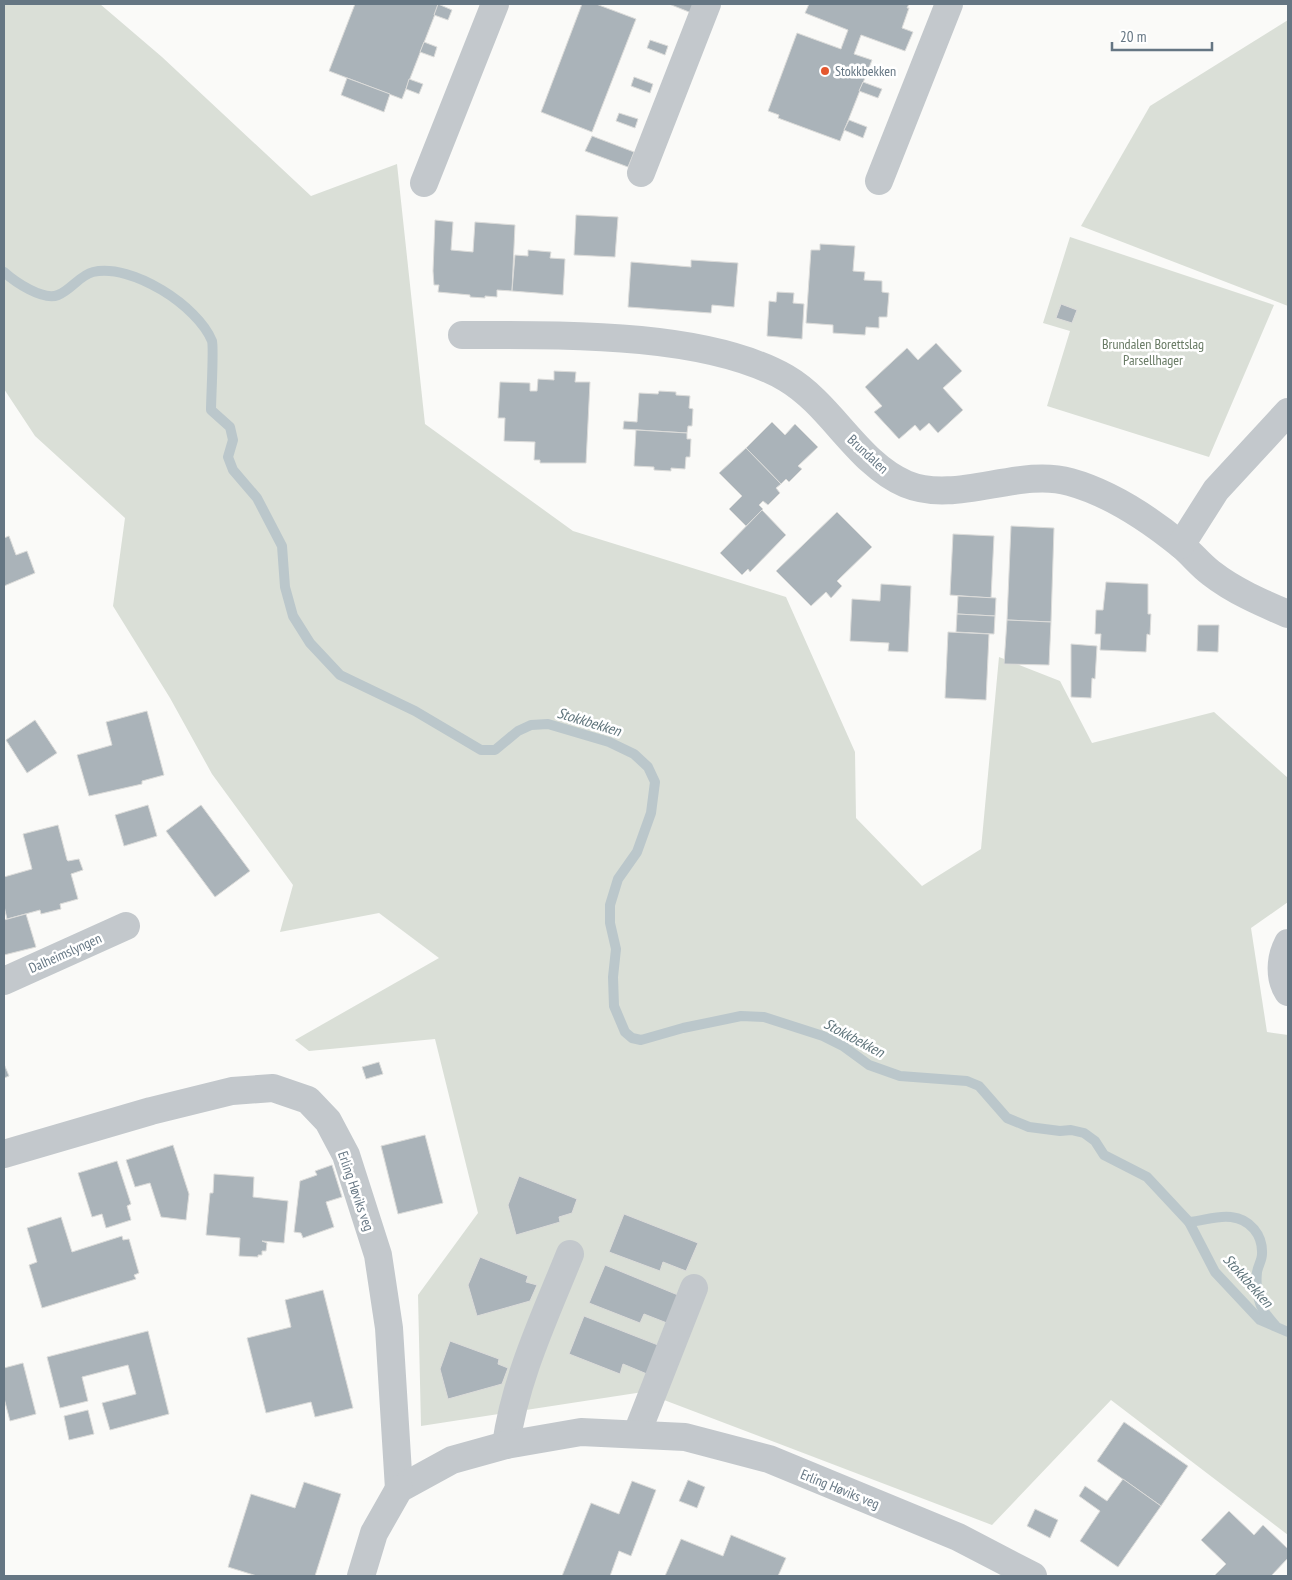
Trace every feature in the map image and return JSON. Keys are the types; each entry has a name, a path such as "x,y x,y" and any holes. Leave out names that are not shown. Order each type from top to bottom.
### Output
{"street":[{"path":"424,183 495,4"},
{"path":"641,173 707,4"},
{"path":"880,181 950,4"},
{"name":"Brundalen","path":"462,335 610,338 701,349 741,360 788,379 806,394 881,468 895,479 910,485 937,490 1029,480 1069,481 1117,502 1181,545 1221,581 1288,614"},
{"path":"1181,545 1216,490 1288,412"},
{"name":"Dalheimslyngen","path":"4,981 126,926"},
{"path":"1288,943 1282,959 1282,974 1288,992"},
{"name":"Erling Høviks veg","path":"4,1154 151,1111 232,1091 273,1088 308,1100 328,1121 346,1155 378,1255 389,1328 399,1489 452,1460 506,1445 581,1432 685,1437 769,1459 958,1537 1033,1576"},
{"path":"506,1445 510,1423 527,1364 570,1254"},
{"path":"637,1434 694,1288"},
{"path":"361,1576 374,1533 399,1489"}],"green space":[{"path":"4,4 100,4 162,57 311,196 397,164 425,424 573,531 786,597 855,752 856,818 922,886 981,849 999,657 1060,681 1092,743 1214,712 1288,778 1288,902 1251,928 1267,1032 1288,1035 1288,1535 1111,1400 992,1525 643,1392 421,1426 418,1295 478,1213 435,1039 309,1051 295,1040 439,958 379,913 280,932 293,885 212,774 170,698 113,606 125,518 35,436 4,389"},
{"path":"1288,20 1288,306 1081,226 1150,106"},
{"name":"Brundalen Borettslag Parsellhager","path":"1070,237 1274,305 1209,457 1047,406 1070,331 1043,323"}],"building":[{"path":"355,4 439,4 402,99 329,71"},
{"path":"438,4 452,10 448,20 434,15"},
{"path":"582,4 596,4 636,19 592,132 541,112"},
{"path":"669,4 698,4 694,14"},
{"name":"Stokkbekken","path":"809,4 909,4 902,28 913,32 905,51 861,35 854,54 872,60 840,141 778,118 779,115 768,111 797,33 841,49 848,30 805,13"},
{"path":"650,40 668,46 665,55 647,48"},
{"path":"424,42 437,47 434,57 420,52"},
{"path":"634,77 653,84 650,93 631,86"},
{"path":"347,78 390,94 384,112 341,95"},
{"path":"409,79 423,84 419,94 406,89"},
{"path":"863,82 882,89 878,98 859,91"},
{"path":"619,113 638,119 635,128 616,121"},
{"path":"849,120 867,127 863,138 844,130"},
{"path":"592,136 634,152 628,167 585,151"},
{"path":"576,215 618,217 615,257 574,255"},
{"path":"435,220 453,222 451,250 473,252 475,222 515,225 512,291 497,290 497,297 485,296 485,298 438,292 439,285 434,285 433,271"},
{"path":"820,244 855,246 853,271 865,272 864,280 882,281 882,292 889,293 887,317 879,317 879,328 866,327 865,335 833,333 833,325 806,323 811,250 820,250"},
{"path":"528,250 551,252 550,258 565,259 563,295 512,291 515,255 528,256"},
{"path":"691,260 738,263 734,307 712,305 711,313 628,307 631,262 691,267"},
{"path":"777,292 794,293 793,303 804,304 802,339 767,336 769,301 776,302"},
{"path":"1061,304 1077,310 1072,323 1056,318"},
{"path":"936,343 962,371 943,388 963,410 938,433 929,423 920,431 915,425 899,439 874,412 882,406 865,387 907,348 918,360"},
{"path":"554,371 576,372 575,382 590,382 586,463 540,463 540,460 534,460 535,442 504,441 505,418 498,418 500,382 530,383 530,391 537,391 538,379 554,380"},
{"path":"659,391 676,392 676,395 690,396 689,408 693,409 692,426 688,426 687,433 623,429 624,421 637,422 639,393 658,394"},
{"path":"772,422 785,435 795,424 818,447 798,466 802,469 789,482 786,479 781,484 746,448"},
{"path":"636,430 687,433 687,439 691,439 690,457 686,457 685,469 671,468 671,471 654,470 654,467 634,466"},
{"path":"746,448 781,484 776,488 780,493 768,505 763,501 759,505 763,509 746,526 729,509 742,496 719,473"},
{"path":"762,510 786,535 750,572 748,569 742,575 720,553"},
{"path":"837,512 872,547 837,581 842,586 831,598 826,592 811,606 776,571"},
{"path":"1011,526 1054,528 1051,622 1007,620"},
{"path":"953,534 994,536 991,598 950,595"},
{"path":"9,536 16,555 27,551 35,573 4,586 4,538"},
{"path":"1106,582 1148,584 1148,614 1151,614 1150,635 1147,634 1146,652 1100,650 1101,634 1095,634 1096,610 1103,610"},
{"path":"881,584 911,586 908,652 888,651 889,643 850,641 852,599 880,601"},
{"path":"958,596 996,598 995,616 957,614"},
{"path":"957,614 995,616 994,634 956,632"},
{"path":"1007,620 1051,622 1049,665 1004,664"},
{"path":"1198,625 1219,625 1218,652 1197,651"},
{"path":"948,632 989,634 986,700 945,698"},
{"path":"1071,644 1097,646 1095,679 1092,678 1091,698 1071,697"},
{"path":"147,711 164,775 142,781 142,784 89,796 77,755 112,745 106,722"},
{"path":"35,720 57,753 27,773 6,740"},
{"path":"148,805 157,836 124,846 115,815"},
{"path":"201,805 250,871 215,897 166,831"},
{"path":"58,825 67,860 79,859 83,870 71,874 78,899 60,904 61,909 41,914 40,910 7,919 4,906 4,877 32,869 23,834"},
{"path":"26,914 36,947 4,955 4,920"},
{"path":"379,1062 383,1074 366,1079 362,1067"},
{"path":"4,1064 9,1076 4,1078"},
{"path":"425,1135 443,1203 398,1214 381,1146"},
{"path":"173,1145 189,1194 186,1220 161,1217 150,1183 135,1187 126,1160"},
{"path":"117,1161 131,1204 127,1206 131,1220 106,1228 102,1214 92,1217 78,1173"},
{"path":"332,1165 342,1197 326,1202 334,1227 303,1238 301,1233 294,1232 300,1181 317,1175 315,1171"},
{"path":"214,1174 254,1177 253,1197 288,1201 284,1243 262,1241 267,1243 266,1251 262,1251 262,1255 258,1255 258,1257 239,1256 240,1238 206,1235"},
{"path":"519,1176 577,1199 572,1213 559,1217 560,1222 516,1235 508,1205"},
{"path":"624,1214 698,1243 686,1271 663,1262 660,1271 609,1252"},
{"path":"61,1217 72,1252 122,1236 123,1240 129,1239 139,1273 134,1275 136,1279 42,1308 29,1265 37,1262 27,1228"},
{"path":"480,1257 528,1276 526,1282 537,1285 530,1301 477,1316 468,1285"},
{"path":"605,1265 678,1295 667,1323 644,1314 640,1323 589,1303"},
{"path":"323,1290 353,1408 315,1417 311,1402 266,1413 247,1338 291,1327 285,1300"},
{"path":"584,1316 658,1345 647,1374 623,1364 620,1374 569,1354"},
{"path":"148,1331 169,1414 110,1430 102,1403 136,1394 128,1365 82,1377 88,1401 60,1408 47,1357"},
{"path":"450,1341 499,1359 498,1364 508,1368 502,1384 448,1399 440,1369"},
{"path":"23,1363 36,1414 10,1421 4,1398 4,1368"},
{"path":"88,1410 94,1434 69,1440 64,1416"},
{"path":"1124,1422 1188,1466 1161,1506 1097,1461"},
{"path":"1123,1479 1161,1506 1118,1567 1080,1541 1100,1511 1079,1496 1085,1486 1107,1501"},
{"path":"688,1480 705,1487 697,1508 679,1501"},
{"path":"632,1481 656,1490 631,1556 619,1551 610,1576 562,1576 591,1503 619,1514"},
{"path":"304,1482 341,1494 315,1576 257,1576 228,1567 251,1494 295,1508"},
{"path":"1035,1509 1058,1520 1050,1538 1027,1526"},
{"path":"1229,1511 1254,1535 1263,1525 1288,1549 1288,1558 1271,1576 1214,1576 1226,1564 1201,1540"},
{"path":"731,1535 786,1558 778,1576 665,1576 681,1539 723,1556"}],"waterway":[{"name":"Stokkbekken","path":"4,272 29,290 52,296 63,293 84,276 93,272 109,271 126,274 162,290 193,314 212,341 211,410 230,427 233,440 228,457 233,470 257,498 282,546 285,587 293,616 310,643 340,675 415,711 481,750 495,750 518,731 531,725 548,724 609,742 634,754 648,767 655,782 651,813 637,852 618,879 610,905 610,923 616,949 613,977 614,1006 625,1032 632,1038 641,1040 683,1028 741,1016 764,1017 823,1036 843,1046 869,1065 900,1076 967,1081 979,1086 1007,1118 1029,1127 1060,1131 1071,1130 1084,1133 1095,1141 1104,1155 1147,1177 1189,1222 1215,1272 1260,1320 1288,1332"},
{"name":"Stokkbekken","path":"1189,1222 1231,1217 1244,1221 1254,1229 1258,1234 1262,1247 1262,1256 1257,1272 1258,1296 1262,1309 1275,1325"}],"place":[{"name":"Stokkbekken","path":"825,71"}]}
